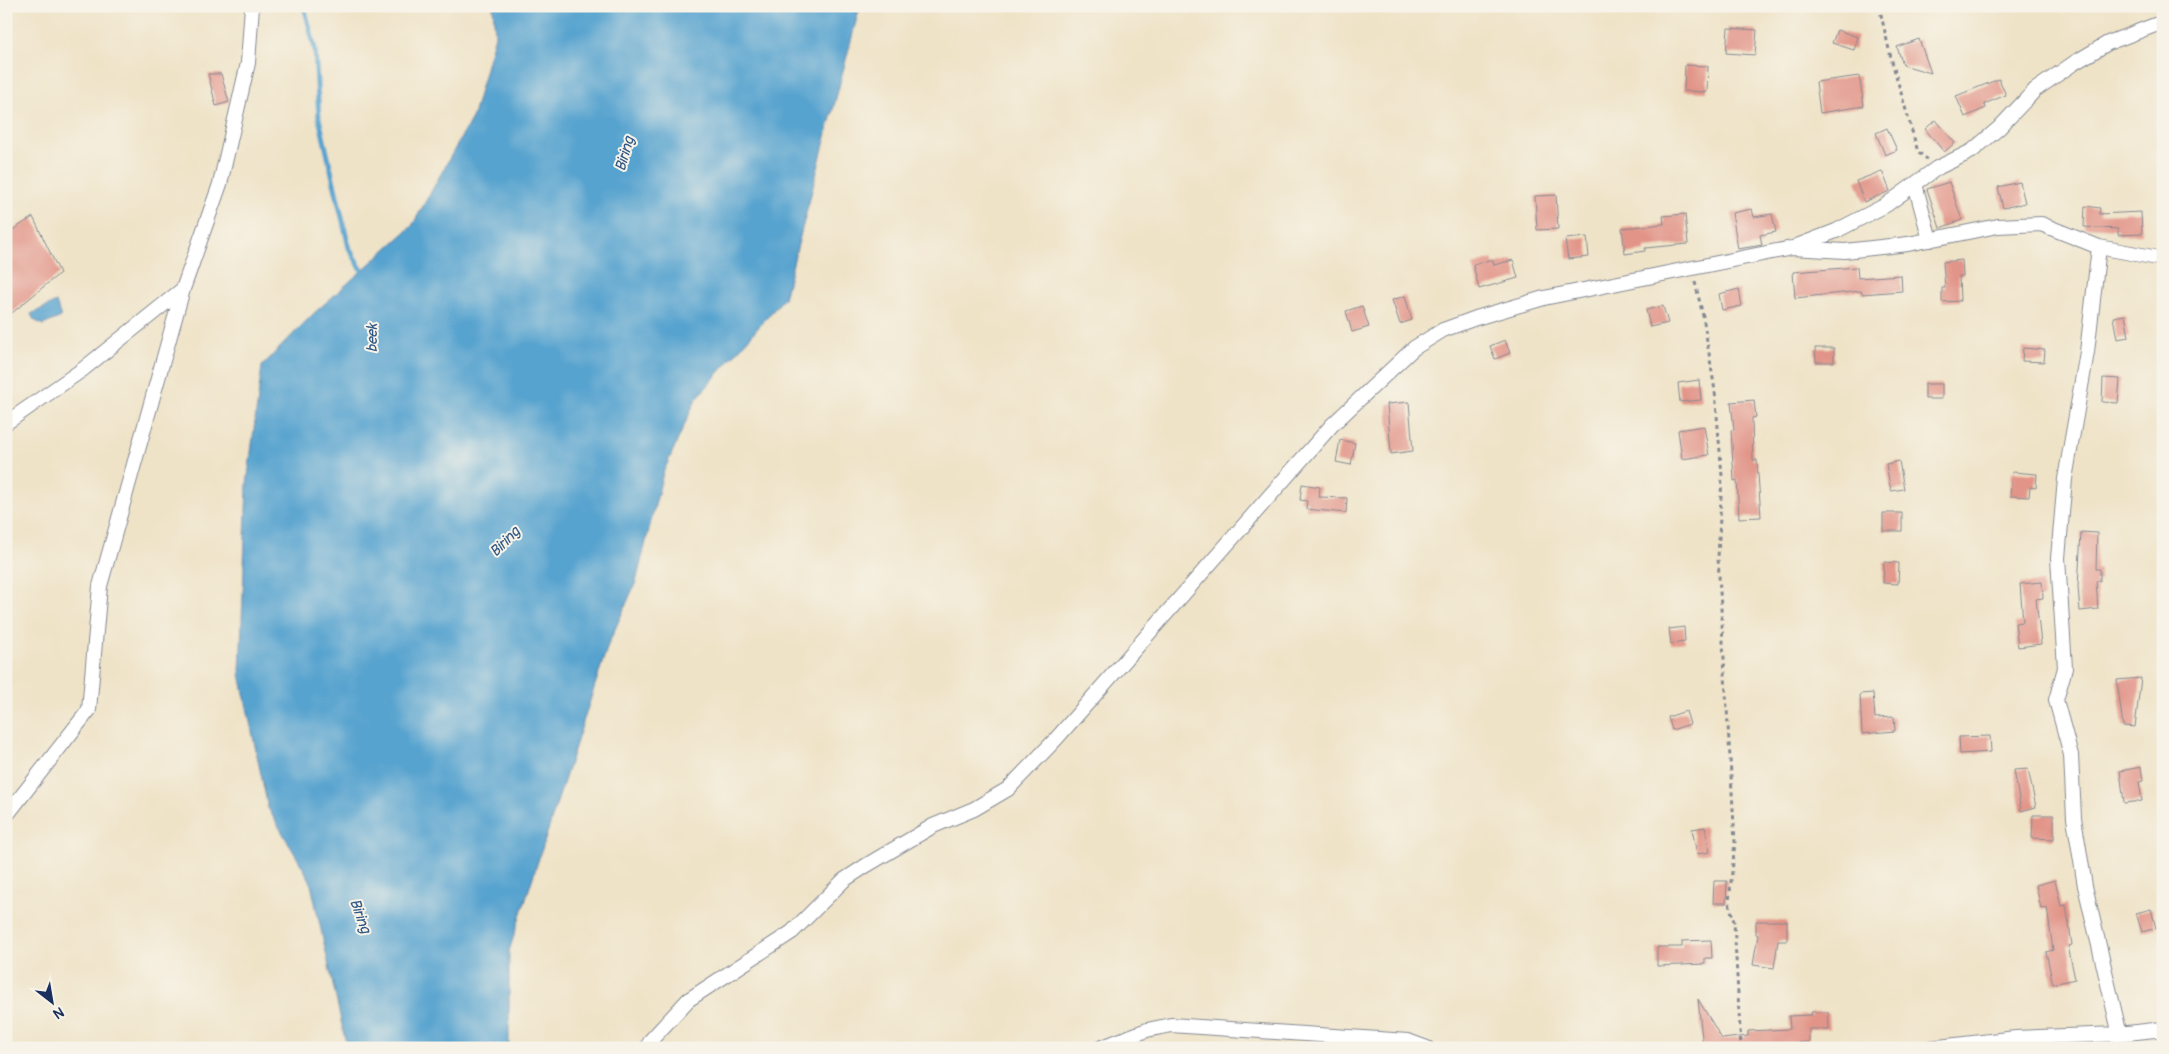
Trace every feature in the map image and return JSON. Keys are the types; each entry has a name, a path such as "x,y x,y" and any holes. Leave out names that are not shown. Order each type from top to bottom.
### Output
{"street":[{"path":"6,816 89,710 100,586 183,288 220,184 248,63 252,6"},
{"path":"647,1048 656,1034 688,1000 792,932 844,880 933,826 974,809 1008,788 1056,739 1332,425 1414,348 1443,330 1544,298 1792,248 1836,231 1886,205 1937,168 1972,150 1999,128 2035,90 2074,62 2108,43 2163,22"},
{"path":"1915,184 1930,240"},
{"path":"1792,248 1845,251 1930,240 1998,226 2041,224 2099,247 2163,259"},
{"path":"2099,247 2087,352 2065,480 2058,558 2065,668 2056,700 2071,755 2074,818 2085,886 2123,1048"},
{"path":"6,423 82,370 183,288"},
{"path":"1100,1048 1148,1030 1171,1025 1408,1041 1427,1048"},
{"path":"1930,1048 2016,1038 2120,1034 2163,1029"}],"path":[{"path":"1879,6 1891,58 1918,152 1937,168"},
{"path":"1691,269 1703,316 1715,390 1722,476 1718,558 1735,842 1729,902 1734,922 1741,1048"}],"water":[{"name":"Biring","path":"493,6 860,6 784,298 696,399 663,473 636,582 608,645 509,951 509,1048 347,1048 310,880 268,808 240,674 247,484 262,366 312,315 412,226 473,116 495,35"},
{"path":"56,302 61,317 43,325 34,320 31,314"}],"building":[{"path":"1728,28 1757,30 1755,55 1726,53"},
{"path":"1837,30 1858,37 1854,50 1832,43"},
{"path":"1919,39 1931,73 1903,65 1897,47"},
{"path":"1685,65 1708,66 1707,92 1684,91"},
{"path":"208,74 221,74 229,102 216,106"},
{"path":"1859,76 1864,106 1820,113 1816,82"},
{"path":"1999,79 2006,95 1984,104 1986,108 1965,117 1956,96"},
{"path":"1936,120 1955,143 1944,152 1925,129"},
{"path":"1887,128 1897,150 1885,155 1876,133"},
{"path":"1882,171 1890,191 1864,202 1856,181"},
{"path":"1949,182 1962,220 1940,228 1927,189"},
{"path":"2020,182 2025,203 2003,208 1998,187"},
{"path":"1556,195 1558,229 1537,230 1535,196"},
{"path":"2085,206 2100,208 2099,214 2141,212 2142,234 2118,235 2118,229 2084,227"},
{"path":"1752,209 1754,217 1772,214 1776,232 1760,235 1762,245 1738,249 1732,213"},
{"path":"1685,214 1688,244 1645,248 1645,251 1625,254 1622,228 1664,224 1663,216"},
{"path":"33,217 60,273 6,318 6,234"},
{"path":"1587,237 1589,257 1568,259 1565,239"},
{"path":"1492,259 1494,265 1513,260 1518,278 1479,289 1473,265"},
{"path":"1962,260 1963,276 1959,276 1960,301 1942,302 1942,288 1945,288 1943,262"},
{"path":"1857,267 1858,278 1901,275 1902,291 1862,294 1861,291 1795,298 1793,272"},
{"path":"1739,289 1742,306 1722,310 1719,294"},
{"path":"1405,296 1412,320 1400,324 1392,300"},
{"path":"1362,306 1369,327 1352,332 1346,311"},
{"path":"1663,306 1668,323 1650,327 1646,310"},
{"path":"2125,315 2129,337 2117,339 2113,317"},
{"path":"1505,340 1510,353 1495,359 1490,346"},
{"path":"1815,348 1834,348 1834,362 1816,362"},
{"path":"2023,348 2045,350 2044,362 2022,361"},
{"path":"2103,378 2120,379 2118,403 2102,402"},
{"path":"1699,380 1701,400 1680,402 1678,383"},
{"path":"1925,384 1942,384 1942,399 1925,399"},
{"path":"1754,400 1756,417 1752,418 1753,460 1757,460 1761,517 1739,518 1737,480 1734,481 1731,430 1734,430 1731,402"},
{"path":"1409,402 1413,451 1391,454 1387,404"},
{"path":"1704,426 1709,455 1682,459 1678,430"},
{"path":"1340,440 1355,443 1351,465 1336,462"},
{"path":"1899,461 1904,489 1891,491 1886,464"},
{"path":"2012,472 2037,474 2036,488 2030,487 2029,497 2010,496"},
{"path":"1302,484 1320,487 1319,497 1347,498 1346,513 1306,509 1307,501 1300,500"},
{"path":"1883,513 1902,513 1902,531 1883,531"},
{"path":"2081,532 2097,533 2096,569 2100,569 2100,581 2096,581 2098,609 2080,611 2078,587"},
{"path":"1884,562 1899,563 1898,584 1883,583"},
{"path":"2042,582 2043,598 2036,599 2041,644 2018,647 2015,623 2023,622 2020,584"},
{"path":"1684,627 1685,642 1671,644 1669,629"},
{"path":"2141,678 2135,727 2123,726 2117,680"},
{"path":"1873,693 1875,718 1894,717 1895,731 1862,734 1860,694"},
{"path":"1686,711 1690,724 1672,730 1668,717"},
{"path":"1990,736 1991,752 1960,754 1959,737"},
{"path":"2141,767 2143,781 2139,782 2142,801 2124,803 2120,771"},
{"path":"2028,769 2036,807 2021,811 2014,770"},
{"path":"2033,815 2054,815 2054,839 2032,838"},
{"path":"1705,827 1710,852 1697,854 1692,829"},
{"path":"2055,880 2061,906 2066,905 2072,945 2068,946 2075,979 2053,984 2046,952 2053,950 2047,908 2041,909 2036,885"},
{"path":"1714,881 1727,881 1726,903 1713,903"},
{"path":"2151,909 2156,928 2142,932 2136,913"},
{"path":"1756,921 1787,921 1787,941 1778,941 1774,968 1753,965 1758,935 1756,934"},
{"path":"1711,940 1712,958 1705,958 1705,964 1657,966 1657,947 1682,947 1682,941"},
{"path":"1698,999 1722,1039 1748,1036 1748,1031 1790,1029 1789,1016 1812,1015 1811,1012 1828,1012 1829,1029 1809,1029 1809,1042 1771,1044 1771,1048 1703,1048"}],"waterway":[{"name":"beek","path":"304,6 315,49 319,118 349,248 364,274"}]}
